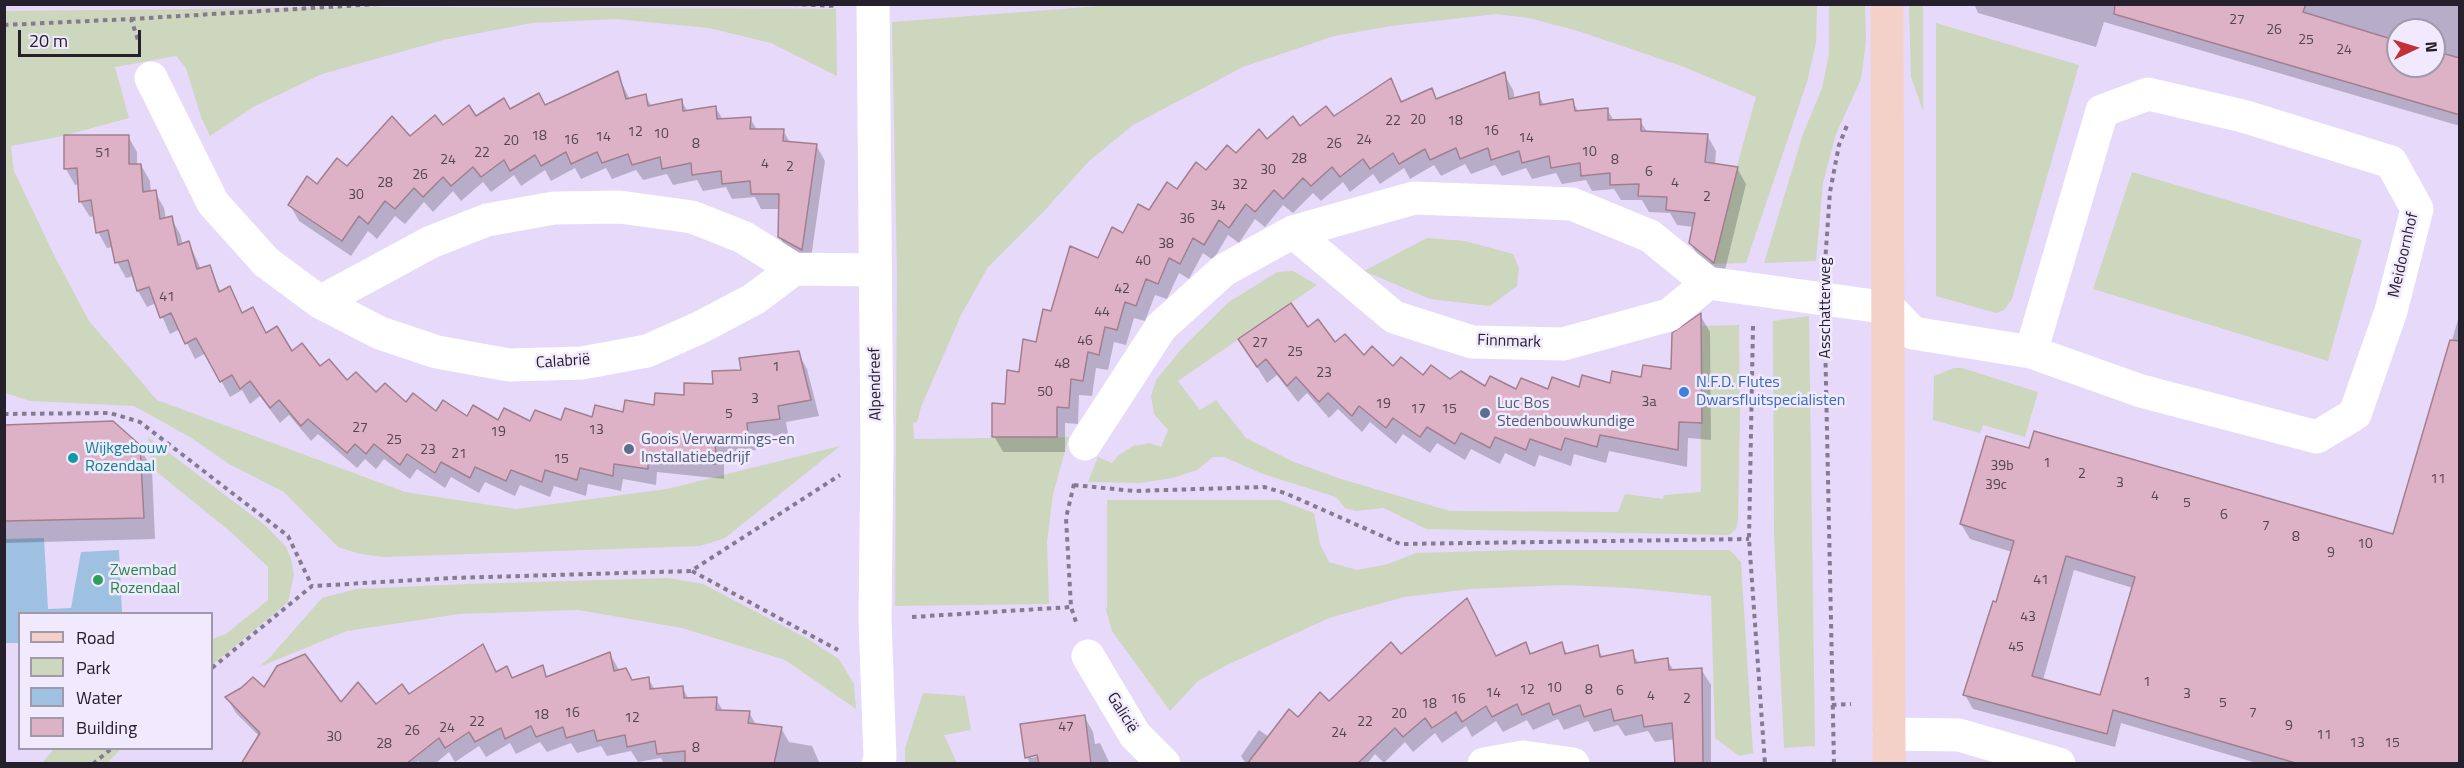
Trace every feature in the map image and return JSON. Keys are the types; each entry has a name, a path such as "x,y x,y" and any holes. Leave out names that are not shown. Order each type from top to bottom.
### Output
{"street":[{"name":"Alpendreef","path":"873,4 877,450 875,619 880,758 878,764"},
{"path":"1887,4 1889,749 1959,735 2060,764"},
{"name":"Calabrië","path":"151,78 213,203 266,262 320,302 380,333 437,352 509,365 582,363 647,351 701,327 754,299 794,269"},
{"name":"Meidoornhof","path":"1889,308 1913,333 2031,352 2141,391 2316,437 2355,414 2391,311 2417,209 2391,162 2380,158 2243,116 2148,94 2102,111 2031,352"},
{"path":"1085,444 1161,327 1224,270 1293,232 1414,198 1572,204 1650,236 1708,283 1889,308"},
{"path":"320,302 431,242 487,220 554,208 620,207 692,218 743,237 794,269 874,270"},
{"name":"Finnmark","path":"1293,232 1394,317 1472,342 1563,344 1669,315 1708,283"},
{"name":"Galicië","path":"1088,656 1135,735 1164,764"},
{"path":"1484,764 1523,757 1573,764"}],"path":[{"path":"4,25 131,20 378,4"},
{"path":"131,20 151,78"},
{"name":"Asschatterweg","path":"1834,764 1823,298 1830,192 1839,145 1851,115"},
{"path":"1753,289 1749,539 1765,764"},
{"path":"4,414 110,413 140,422 288,536 312,586"},
{"path":"1085,444 1066,518 1071,607 1088,656"},
{"path":"691,571 877,450"},
{"path":"1074,485 1134,491 1264,487 1285,493 1400,544 1749,539"},
{"path":"213,667 312,586 452,578 691,571 876,671"},
{"path":"875,619 1071,607"},
{"path":"93,764 109,750"}],"green space":[{"path":"1126,4 1817,5 1816,43 1807,82 1746,263 1710,264 1756,97 1684,67 1578,31 1529,18 1496,14 1391,26 1334,36 1243,67 1133,125 1088,162 1046,209 988,267 961,315 921,407 917,422 913,423 914,439 1069,437 1053,494 1047,542 1049,604 895,606 897,272 892,22"},
{"path":"1829,5 1865,5 1866,41 1861,79 1836,134 1823,183 1816,261 1764,263 1803,134 1822,88 1829,54"},
{"path":"1909,5 1923,5 1923,111 1911,77"},
{"path":"371,7 836,9 837,76 771,43 709,28 616,19 532,23 443,40 322,74 253,107 210,136 201,117 186,68 176,56 115,67 129,118 63,136 11,146 14,171 89,321 157,400 405,492 516,509 667,489 840,446 725,538 700,546 384,557 360,554 338,547 284,492 229,464 190,437 134,406 30,401 5,393 4,11"},
{"path":"1936,23 2079,65 2012,299 2004,310 1996,313 1936,296"},
{"path":"2132,172 2362,240 2328,361 2093,289"},
{"path":"1427,238 1465,241 1513,254 1519,268 1517,286 1490,306 1430,299 1364,271"},
{"path":"1293,271 1317,285 1178,381 1200,410 1216,400 1246,438 1294,462 1341,479 1450,511 1618,512 1625,494 1663,499 1664,495 1701,492 1700,326 1739,325 1740,413 1736,529 1729,535 1426,529 1384,508 1356,511 1345,508 1336,497 1263,474 1224,457 1213,457 1197,470 1173,478 1140,483 1088,482 1098,457 1112,463 1119,455 1133,446 1150,443 1161,447 1168,430 1154,414 1151,396 1156,380 1184,346 1229,302 1277,272"},
{"path":"1809,316 1815,746 1784,748 1774,536 1773,321"},
{"path":"1954,368 1962,368 2038,392 2025,437 1983,425 1980,433 1933,420 1934,376"},
{"path":"148,437 266,526 286,547 291,559 294,574 288,602 213,664 213,639 226,634 268,600 268,567 232,533 152,468"},
{"path":"1107,500 1279,500 1314,513 1320,544 1329,562 1357,570 1388,564 1416,553 1519,550 1730,550 1741,562 1753,753 1739,756 1715,738 1711,596 1630,588 1563,585 1470,589 1404,597 1329,618 1227,665 1198,681 1170,711 1112,631 1105,607 1107,609"},
{"path":"668,578 703,584 808,639 839,659 854,684 856,709 785,660 682,628 578,610 459,614 347,631 259,667 322,598 356,589"},
{"path":"923,693 965,696 971,730 944,735 957,763 905,763 905,748"},
{"path":"53,750 120,750 107,763 42,763"}],"water":[{"name":"Zwembad Rozendaal","path":"44,538 48,609 71,608 81,552 119,550 122,612 18,612 18,643 5,643 5,539"}],"building":[{"path":"2115,4 2306,4 2303,12 2386,37 2386,78 2446,78 2446,54 2460,58 2460,115 2114,14"},
{"path":"618,71 626,99 646,94 648,106 682,99 683,111 716,106 717,119 751,117 750,129 784,129 783,141 817,144 802,250 778,237 779,194 751,194 750,181 722,184 721,171 692,175 691,163 662,169 660,157 632,165 628,154 602,163 597,152 571,164 566,152 541,166 535,155 510,171 504,160 481,177 473,167 451,186 443,177 423,197 414,188 395,209 385,201 368,224 359,216 342,241 288,205 307,176 317,184 337,158 347,166 392,116 410,136 435,115 443,125 469,105 476,116 504,98 510,109 539,93 545,105"},
{"path":"1505,72 1509,99 1539,92 1540,105 1573,99 1575,111 1608,108 1608,120 1641,119 1641,131 1708,134 1705,162 1738,167 1714,263 1689,243 1695,213 1666,210 1667,197 1638,196 1639,184 1610,185 1610,173 1581,176 1580,163 1551,168 1549,156 1522,163 1519,151 1491,160 1488,148 1460,159 1456,148 1430,160 1425,149 1399,164 1393,153 1370,169 1363,159 1340,177 1332,167 1311,186 1303,178 1283,199 1274,190 1255,212 1246,204 1229,228 1219,220 1204,245 1193,238 1180,264 1169,258 1158,284 1146,279 1136,306 1125,302 1117,330 1105,327 1099,355 1088,352 1083,381 1071,379 1069,408 1057,407 1057,437 992,437 992,403 1005,404 1007,370 1019,372 1023,339 1036,342 1043,309 1051,311 1070,246 1098,258 1112,227 1123,233 1138,204 1149,210 1167,182 1177,189 1196,162 1206,170 1227,145 1236,153 1259,129 1267,139 1293,116 1300,126 1326,106 1334,116 1391,78 1401,102 1432,88 1436,99"},
{"path":"64,135 129,135 129,164 141,164 143,192 156,190 160,219 172,216 178,245 189,241 197,269 210,265 219,292 230,286 242,313 253,307 266,333 277,326 292,351 302,343 320,366 329,359 347,380 356,372 376,392 385,383 406,402 413,393 436,411 443,400 467,416 473,405 498,420 504,408 530,421 535,410 561,420 565,408 592,417 595,405 623,412 625,400 654,405 655,393 684,395 684,383 713,384 712,371 741,370 739,358 799,351 811,400 778,406 780,419 747,423 748,435 715,436 716,464 648,457 648,469 614,464 613,476 580,468 577,480 545,470 542,482 511,470 506,481 475,467 470,478 441,462 435,473 407,454 400,465 374,444 366,454 355,444 347,453 308,419 301,426 279,400 270,408 250,381 240,389 232,375 220,382 196,338 185,344 171,313 160,318 149,287 137,291 128,260 115,263 108,230 96,233 91,200 79,202 77,168 64,169"},
{"path":"1291,303 1308,327 1318,319 1335,342 1345,334 1364,355 1372,346 1393,366 1401,357 1423,375 1431,365 1450,379 1461,371 1485,386 1490,376 1516,389 1521,378 1548,389 1552,377 1579,387 1582,375 1610,383 1612,371 1641,377 1643,365 1671,369 1672,333 1701,313 1702,423 1679,422 1678,450 1600,435 1597,447 1565,438 1561,450 1530,439 1526,450 1495,437 1490,448 1461,433 1455,444 1427,427 1420,437 1393,418 1386,428 1359,406 1352,416 1328,393 1319,402 1296,377 1287,386 1266,359 1257,367 1238,339"},
{"path":"2450,340 2460,341 2460,764 2299,764 2113,710 2107,734 1963,695 1993,601 1996,602 2014,541 1960,524 1986,436 2029,448 2034,431 2393,534","holes":["2066,556 2135,577 2100,695 2032,676"]},
{"name":"Wijkgebouw Rozendaal","path":"113,421 140,445 144,518 5,521 4,425"},
{"path":"1467,598 1496,656 1526,642 1530,654 1562,642 1565,654 1598,645 1600,657 1633,650 1635,663 1668,658 1669,670 1702,668 1703,764 1675,764 1672,723 1644,727 1642,715 1614,721 1611,709 1584,717 1580,705 1553,715 1549,703 1522,715 1517,704 1492,717 1486,706 1462,722 1456,712 1432,728 1425,718 1403,737 1395,728 1357,764 1247,764 1289,709 1298,717 1320,692 1329,701 1391,642 1401,654"},
{"path":"483,644 496,672 507,666 512,678 543,665 546,677 610,652 614,671 626,668 632,680 649,677 650,689 683,686 684,698 717,697 716,710 750,711 748,723 782,727 774,764 685,763 685,751 657,754 655,741 627,747 625,735 597,741 594,730 566,738 563,727 536,737 531,726 505,739 501,728 475,742 469,732 445,748 439,738 406,764 241,764 260,733 225,697 241,688 253,677 264,687 277,666 305,654 341,702 358,682 376,704 402,684 409,694"},
{"path":"1085,715 1091,764 1039,764 1037,755 1025,758 1020,724"}],"place":[{"name":"N.F.D. Flutes Dwarsfluitspecialisten","path":"1684,392"},
{"name":"Luc Bos Stedenbouwkundige","path":"1485,413"},
{"name":"Goois Verwarmings-en Installatiebedrijf","path":"629,449"},
{"name":"Wijkgebouw Rozendaal","path":"73,458"},
{"name":"Zwembad Rozendaal","path":"98,580"}]}
